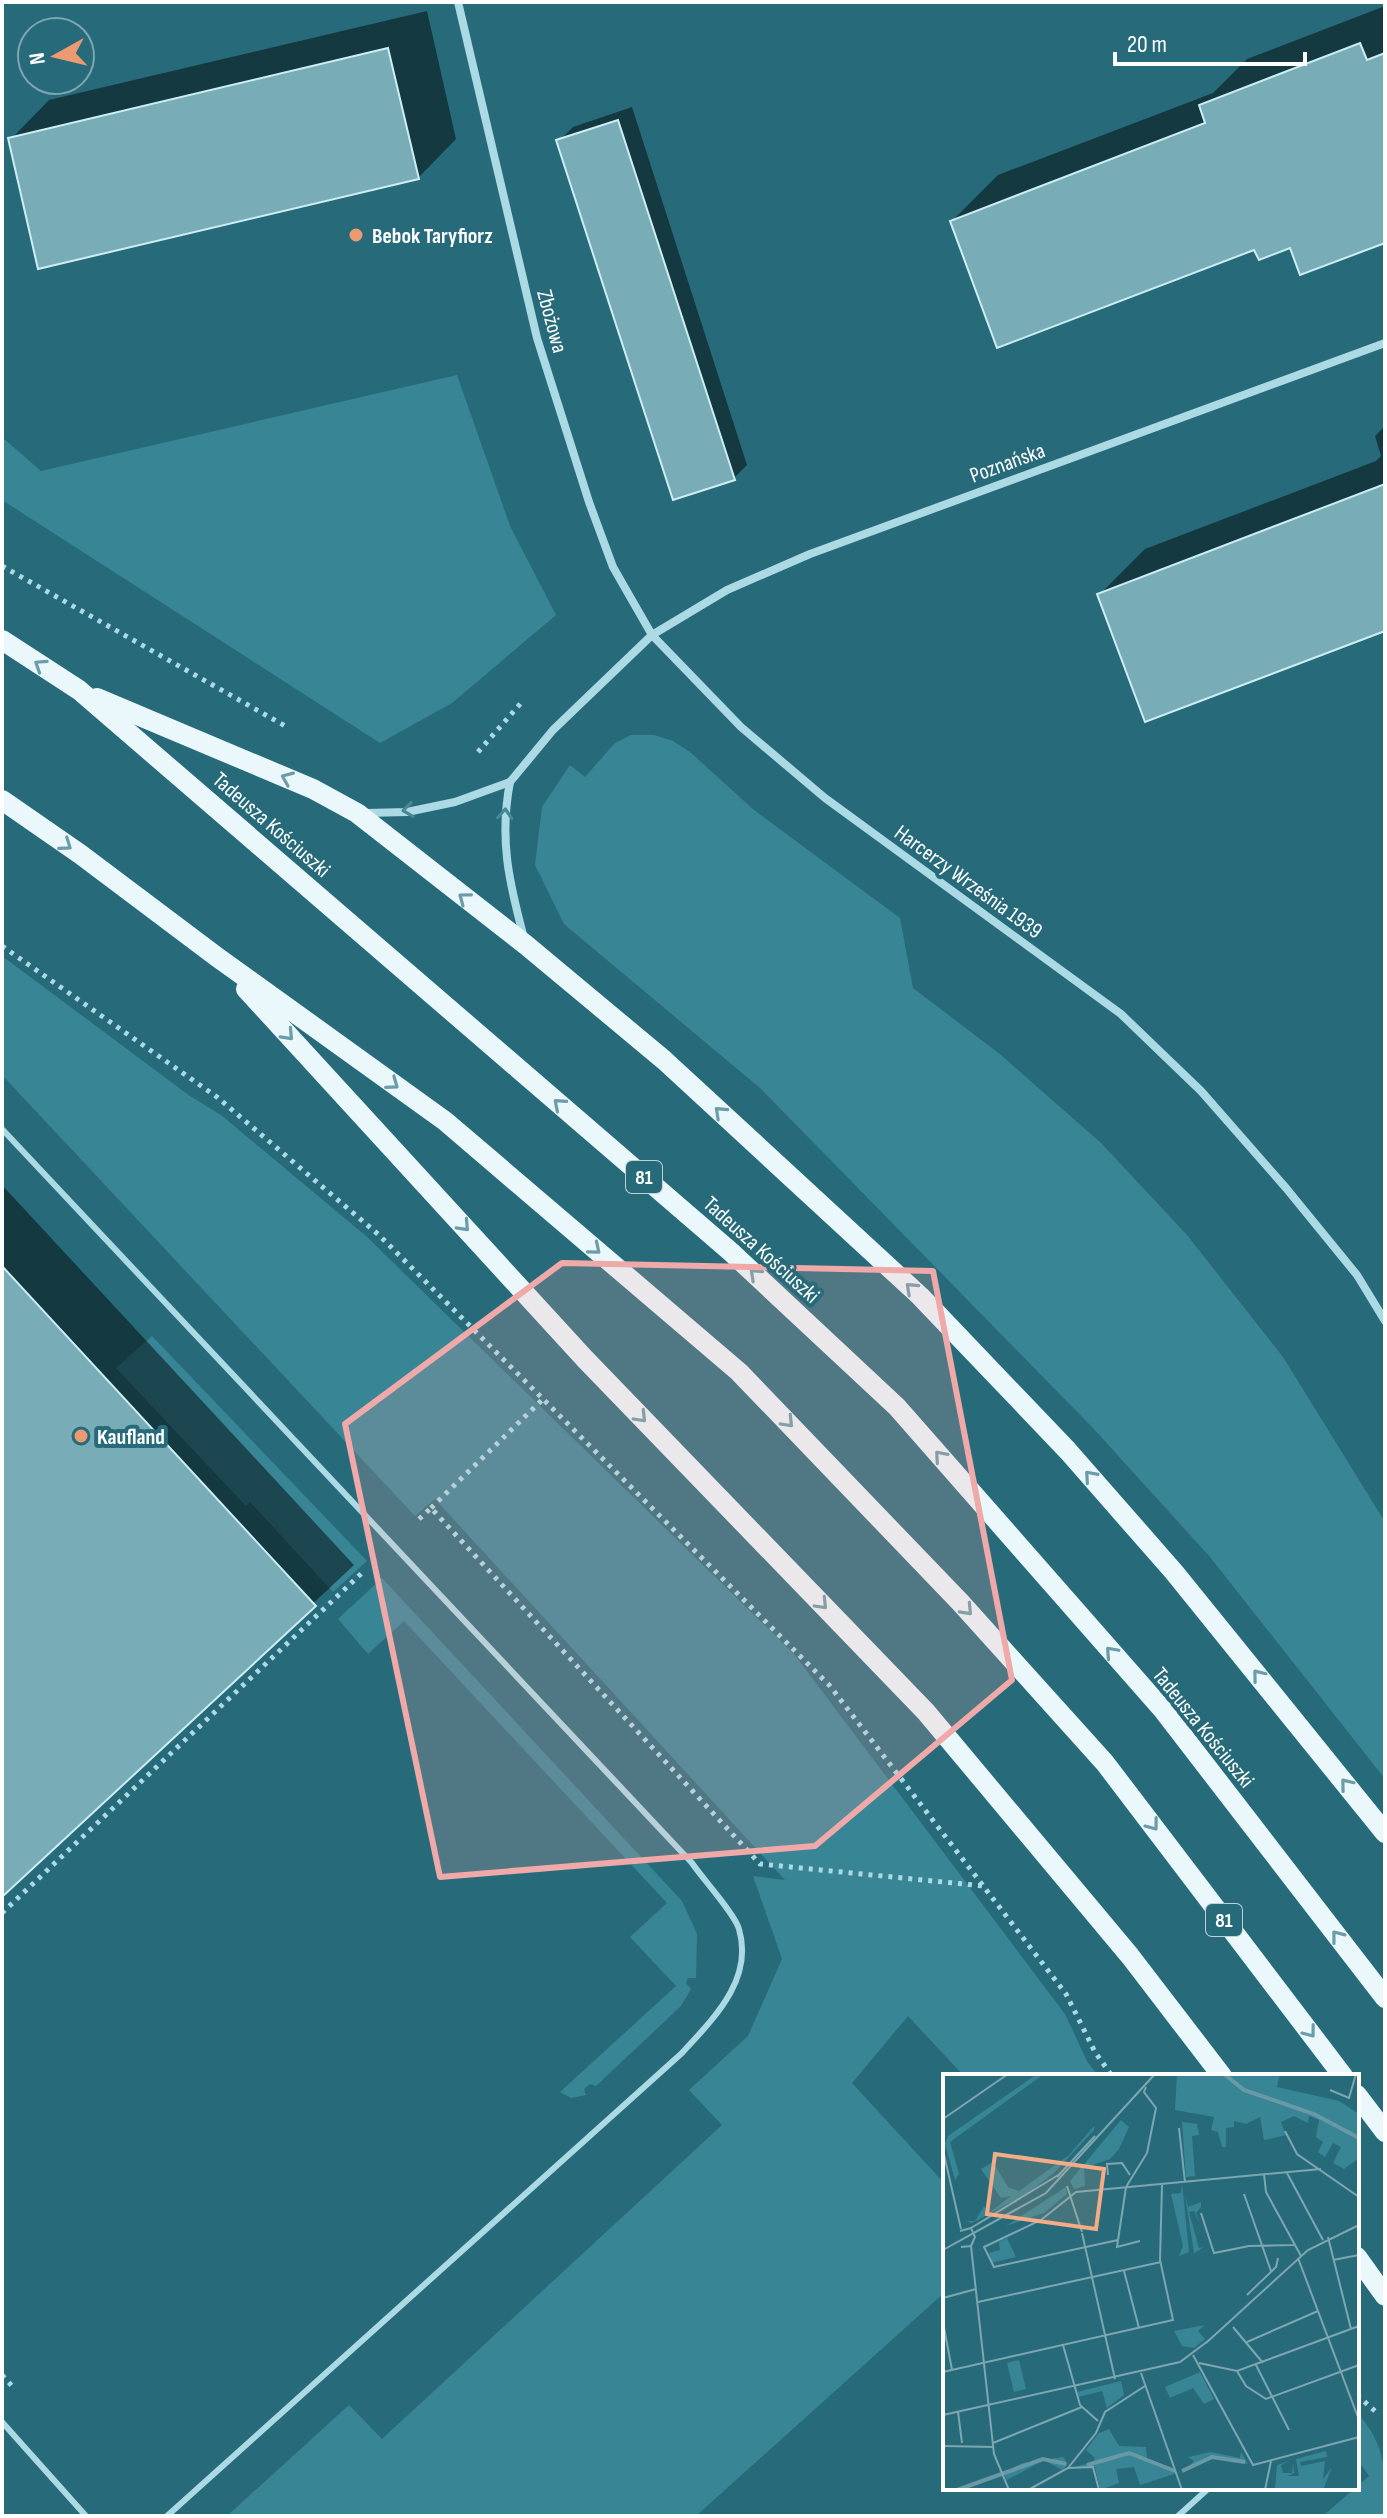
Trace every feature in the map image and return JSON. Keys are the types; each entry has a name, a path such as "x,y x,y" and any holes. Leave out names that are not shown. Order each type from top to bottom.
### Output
{"main road":[{"name":"Tadeusza Kościuszki","path":"2,640 79,690 731,1252 897,1407 1163,1710 1385,1998"},
{"path":"79,690 313,789 357,813 526,945 664,1060 920,1296 1068,1451 1174,1572 1385,1833"},
{"name":"81","path":"2,800 445,1121 739,1372 960,1602 1105,1763 1341,2074"},
{"path":"217,957 585,1359 926,1712 1130,1956 1220,2074"},
{"path":"1359,2098 1385,2132"},
{"path":"1359,2260 1385,2296"}],"street":[{"name":"Zbożowa","path":"458,2 537,338 613,567 652,635"},
{"name":"Poznańska","path":"652,635 727,590 810,554 1385,343"},
{"path":"526,945 509,885 504,851 504,811 510,782 553,730 652,635"},
{"name":"Harcerzy Września 1939","path":"652,635 741,727 825,798 1121,1014 1201,1091 1286,1188 1357,1275 1385,1321"},
{"path":"357,813 407,812 455,802 510,782"}],"lane":[{"path":"2,1129 692,1863 739,1927 742,1963 725,2005 682,2053 167,2516"},
{"path":"2,2422 86,2516"},
{"path":"1178,2516 1207,2490"}],"path":[{"path":"2,566 288,727"},
{"path":"470,760 522,702"},
{"path":"2,946 217,1097 379,1235 830,1686 1066,1994 1095,2052 1111,2074"},
{"path":"2,1913 543,1399"},
{"path":"431,1508 760,1864 985,1886"},
{"path":"1359,2397 1376,2412"}],"highlighted area":[{"path":"562,1263 933,1271 1012,1680 815,1846 440,1877 345,1424"}],"shaded area":[{"path":"457,375 510,526 556,615 452,703 380,743 2,500 2,437 41,471"},
{"path":"631,735 654,735 673,741 690,752 754,810 900,918 913,988 1001,1055 1101,1143 1187,1235 1283,1357 1385,1522 1385,1779 1210,1557 1093,1428 760,1088 564,924 535,865 542,807 570,765 585,777 615,743"},
{"path":"2,956 190,1096 221,1115 366,1236 794,1654 1065,2014 1097,2074 962,2074 908,2016 852,2083 943,2182 943,2294 696,2516 227,2516 349,2405 382,2439 722,2125 689,2090 748,2036 782,1959 753,1876 785,1880 435,1499 415,1516 2,1075"},
{"path":"152,1336 367,1561 333,1592 250,1502 246,1506 116,1368"},
{"path":"382,1578 682,1901 697,1934 696,1978 688,1978 686,1983 691,1989 681,2006 596,2086 590,2084 584,2089 586,2095 571,2098 560,2092 676,1986 630,1937 667,1903 404,1621 368,1654 338,1619"},
{"path":"1359,2415 1379,2448 1385,2485 1385,2516 1323,2516 1353,2490 1359,2490 1359,2485 1369,2476 1359,2462"}],"building":[{"path":"1360,43 1367,60 1385,53 1385,243 1300,275 1290,248 1259,260 1254,250 997,348 950,221 1205,123 1199,105"},
{"path":"388,48 419,179 38,269 8,138"},
{"path":"618,120 735,480 673,500 556,140"},
{"path":"1385,484 1385,631 1145,722 1097,594"},
{"name":"Kaufland","path":"2,1266 316,1606 2,1897"}],"place":[{"name":"Bebok Taryfiorz","path":"356,235"},
{"name":"Kaufland","path":"81,1436"}]}
